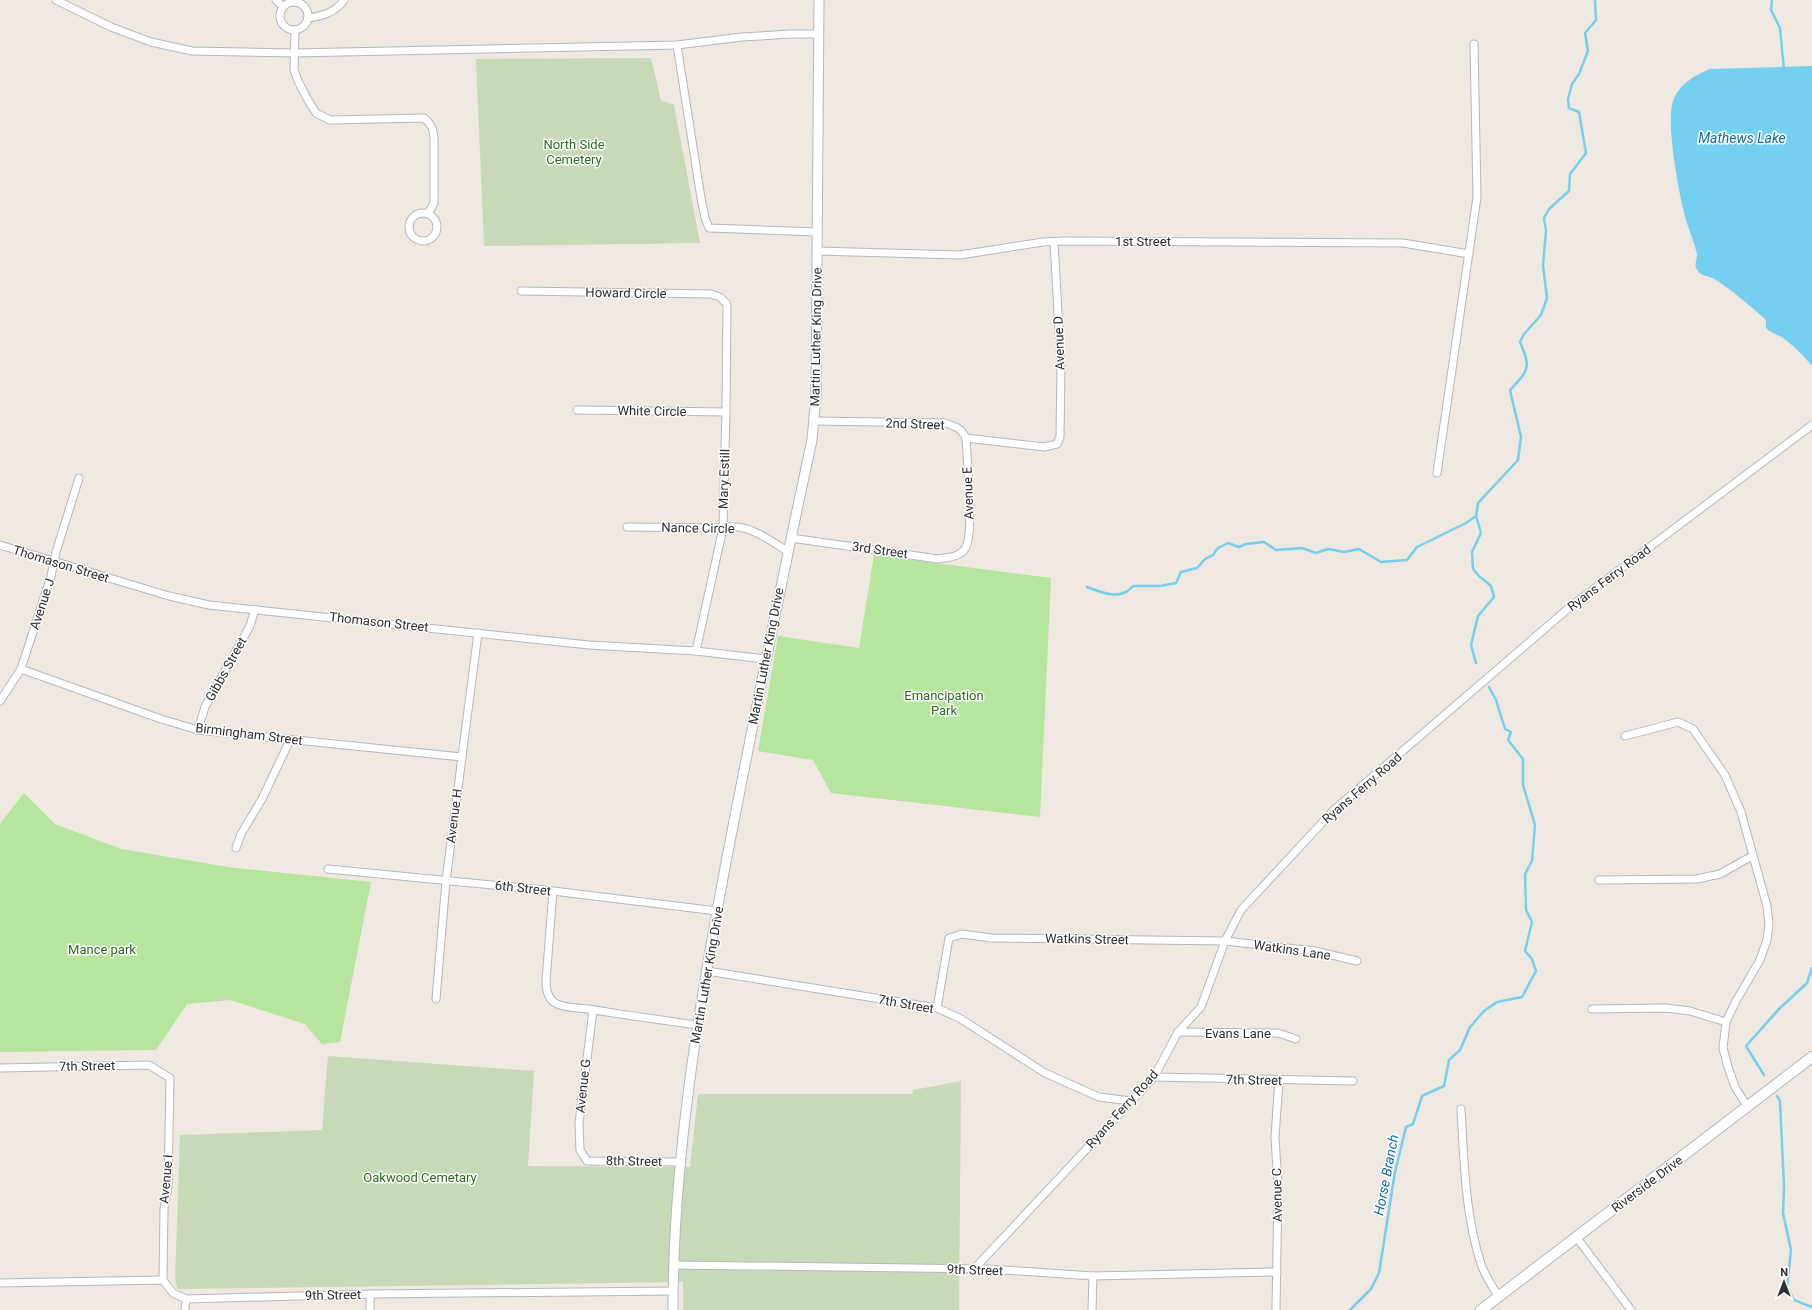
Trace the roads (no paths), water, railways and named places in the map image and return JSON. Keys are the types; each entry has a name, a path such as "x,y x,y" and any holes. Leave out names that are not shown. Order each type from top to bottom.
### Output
{"main road":[{"name":"Riverside Drive","path":"1481,1310 1812,1058"}],"street":[{"path":"56,0 111,27 151,42 192,52 294,53 677,45 742,37 819,34"},
{"path":"276,0 283,7"},
{"path":"308,18 330,13 337,9 344,0"},
{"name":"Martin Luther King Drive","path":"673,1310 674,1265 681,1162 697,1025 765,659 812,440 814,421 817,251 819,0"},
{"path":"290,2 300,3 306,9 308,18 304,26 295,30 286,28 280,21 283,7 290,2"},
{"path":"295,30 294,70 308,100 316,113 323,118 330,120 424,118 430,122 433,129 434,138 434,203 428,214"},
{"path":"1437,473 1477,197 1474,44"},
{"path":"677,45 705,218 709,228 817,232"},
{"name":"1st Street","path":"817,251 960,255 1054,242 1403,243 1469,254"},
{"name":"Avenue D","path":"966,438 1044,447 1057,444 1060,437 1061,366 1054,242"},
{"name":"Howard Circle","path":"521,291 711,294 720,297 727,304"},
{"name":"Mary Estill","path":"696,651 722,528 726,412 727,304"},
{"name":"White Circle","path":"577,410 726,412"},
{"name":"2nd Street","path":"814,421 944,423 956,426 963,432 966,438"},
{"name":"Ryans Ferry Road","path":"974,1269 1154,1077 1178,1032 1202,1007 1225,941 1241,910 1334,810 1570,607 1812,425"},
{"name":"Avenue E","path":"965,548 970,531 966,438"},
{"name":"Avenue J","path":"0,701 21,668 79,478"},
{"name":"Nance Circle","path":"627,527 722,528 731,526 759,533 787,551"},
{"name":"3rd Street","path":"790,538 938,559 957,556 965,548"},
{"name":"Thomason Street","path":"0,546 169,596 209,605 589,645 696,651 765,659"},
{"name":"Gibbs Street","path":"198,730 205,707 250,626 255,609"},
{"name":"Avenue H","path":"436,999 446,881 478,633"},
{"name":"Birmingham Street","path":"21,668 161,719 198,730 462,757"},
{"path":"1625,736 1678,722 1693,729 1725,775 1741,812 1767,906 1769,924 1767,940 1760,960 1736,1001 1726,1022 1724,1048 1728,1067 1735,1087 1747,1106"},
{"path":"236,848 241,834 262,799 290,740"},
{"path":"1599,880 1697,879 1720,874 1752,856"},
{"name":"6th Street","path":"328,869 553,891 718,911"},
{"path":"553,891 546,981 546,990 549,998 560,1005 697,1025"},
{"name":"Watkins Street","path":"937,1008 949,938 962,934 991,938 1225,941"},
{"name":"Watkins Lane","path":"1225,941 1315,951 1357,961"},
{"name":"7th Street","path":"707,971 937,1008 961,1019 1045,1073 1099,1097 1131,1101"},
{"path":"1592,1009 1666,1008 1690,1011 1726,1022"},
{"name":"Avenue G","path":"587,1161 580,1150 580,1123 593,1010"},
{"name":"Evans Lane","path":"1178,1032 1278,1033 1296,1039"},
{"name":"7th Street","path":"0,1068 149,1065 170,1078"},
{"name":"7th Street","path":"1154,1077 1353,1081"},
{"name":"Avenue I","path":"163,1280 164,1209 168,1187 170,1078"},
{"name":"Avenue C","path":"1276,1310 1278,1186 1275,1137 1279,1080"},
{"path":"1462,1110 1464,1162 1471,1221 1481,1264 1499,1297"},
{"name":"8th Street","path":"587,1161 681,1162"},
{"path":"1577,1238 1631,1310"},
{"name":"9th Street","path":"674,1265 974,1269 1093,1276 1277,1272"},
{"path":"1092,1310 1093,1276"},
{"path":"0,1283 163,1280 173,1293 186,1299 185,1310"},
{"name":"9th Street","path":"186,1299 370,1294 673,1291"},
{"path":"370,1294 370,1310"}],"water":[{"name":"Mathews Lake","path":"1812,66 1811,365 1783,338 1766,328 1766,321 1764,318 1734,292 1712,278 1699,273 1695,265 1697,255 1686,220 1677,179 1672,145 1671,116 1674,98 1681,87 1692,78 1710,69"}],"waterway":[{"name":"Horse Branch","path":"1476,663 1471,645 1478,616 1494,597 1491,586 1473,569 1472,552 1481,533 1476,516 1478,503 1518,460 1521,437 1510,390 1521,378 1526,368 1526,358 1520,342 1524,334 1541,315 1547,298 1543,265 1546,231 1544,218 1549,209 1569,191 1570,174 1586,153 1579,112 1569,108 1568,99 1572,84 1579,74 1588,51 1585,33 1596,20 1595,0"},
{"path":"1772,0 1771,10 1780,28 1784,70"},
{"path":"1087,587 1105,593 1117,594 1128,591 1133,586 1160,586 1176,583 1181,572 1197,568 1205,559 1213,555 1218,548 1228,543 1239,547 1246,544 1264,542 1276,550 1302,548 1316,553 1328,549 1344,552 1359,549 1381,562 1407,560 1417,547 1466,523 1476,516"},
{"name":"Horse Branch","path":"1350,1310 1371,1289 1379,1273 1395,1172 1406,1127 1413,1124 1422,1096 1444,1086 1449,1060 1460,1050 1470,1027 1484,1011 1497,1002 1522,997 1536,971 1532,959 1525,951 1532,922 1526,910 1525,874 1532,861 1535,825 1523,785 1523,759 1508,740 1511,732 1505,729 1496,700 1489,687"},
{"path":"1764,1075 1746,1046 1779,1009 1807,983 1812,968"},
{"path":"1777,1096 1780,1101 1784,1187 1783,1213 1791,1250 1787,1287 1794,1300 1812,1307"}],"park label":[{"name":"North Side Cemetery","path":"574,152"},
{"name":"Emancipation Park","path":"944,702"},
{"name":"Mance park","path":"102,949"},
{"name":"Oakwood Cemetary","path":"420,1177"}]}
